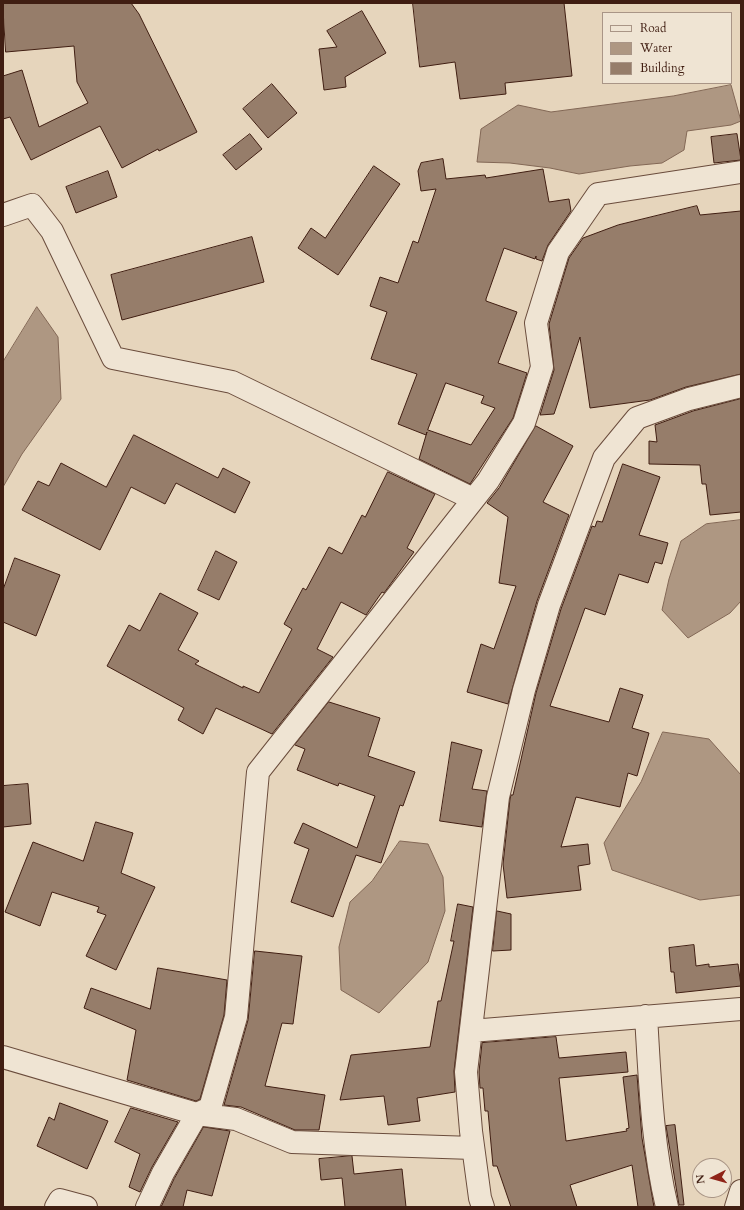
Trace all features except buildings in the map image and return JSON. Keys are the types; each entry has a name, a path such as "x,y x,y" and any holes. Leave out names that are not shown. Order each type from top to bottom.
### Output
{"street":[{"path":"147,1207 163,1173 197,1114 210,1108 236,1017 258,772 488,481 524,423 542,367 536,323 558,252 598,194 741,172"},
{"path":"3,215 32,205 52,231 113,358 232,382 473,500"},
{"path":"483,1207 480,1198 473,1148 466,1072 472,1031 498,797 524,690 549,605 604,458 637,418 690,399 741,386"},
{"path":"472,1031 741,1009"},
{"path":"646,1016 651,1105 658,1169 667,1207"},
{"path":"3,1057 197,1114 236,1119 292,1142 473,1148"},
{"path":"736,1207 741,1191"},
{"path":"56,1207 60,1200 86,1207"}],"water":[{"path":"731,85 741,121 731,125 687,131 684,150 662,163 630,166 579,174 550,168 510,163 477,162 481,129 518,105 551,112 673,96"},
{"path":"37,307 58,337 61,399 22,454 3,487 3,362"},
{"path":"741,520 741,601 730,613 688,638 662,610 669,579 681,541 706,524"},
{"path":"663,732 709,739 741,775 741,895 700,900 612,870 604,843 641,782"},
{"path":"400,841 428,844 443,877 445,911 428,962 379,1013 341,990 339,947 350,902 372,881"}]}
